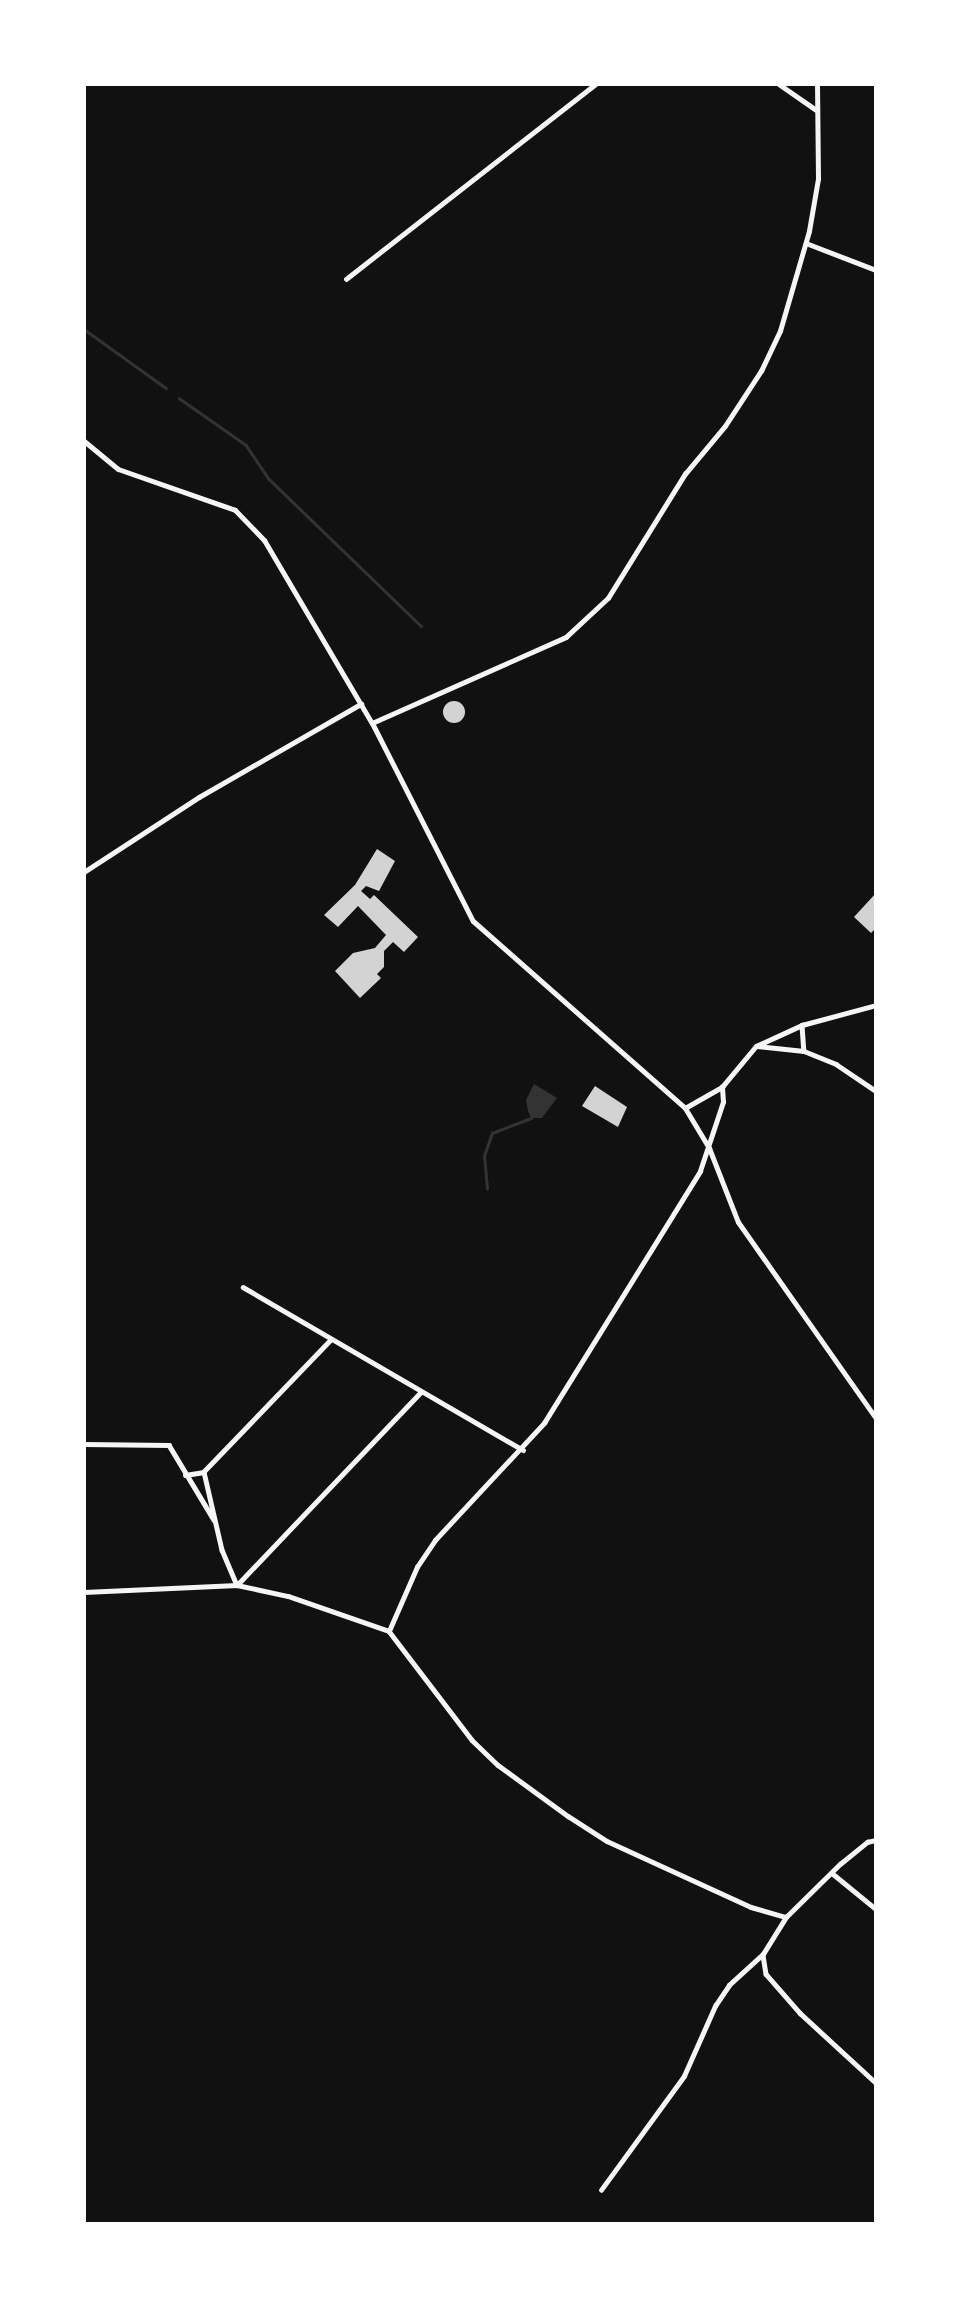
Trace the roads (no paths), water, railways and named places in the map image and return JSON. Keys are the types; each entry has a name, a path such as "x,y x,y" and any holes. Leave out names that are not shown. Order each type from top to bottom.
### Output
{"street":[{"path":"346,279 596,84"},
{"path":"779,84 816,110"},
{"path":"372,723 566,637 608,598 685,474 725,426 761,371 780,331 806,243 818,178 817,84"},
{"path":"806,243 876,270"},
{"path":"84,441 118,469 220,502 245,516 264,540 362,704 473,922 685,1108 709,1148 738,1222 876,1418"},
{"path":"84,873 199,797 362,704"},
{"path":"685,1108 722,1087 756,1046 802,1025 876,1005"},
{"path":"802,1025 804,1051"},
{"path":"756,1046 804,1051 836,1063 876,1091"},
{"path":"389,1631 417,1567 435,1540 523,1450 659,1238 709,1148 723,1102 722,1087"},
{"path":"243,1287 420,1393 523,1450"},
{"path":"186,1475 204,1472 331,1340"},
{"path":"237,1585 420,1393"},
{"path":"84,1444 164,1443 176,1452 186,1475 216,1524"},
{"path":"204,1472 216,1524 237,1585"},
{"path":"84,1592 237,1585 288,1596 389,1631 472,1740 498,1765 568,1816 607,1841 751,1907 786,1917"},
{"path":"601,2190 693,2062 715,2006 729,1985 762,1954 786,1917 867,1842 876,1840"},
{"path":"832,1873 876,1909"},
{"path":"762,1954 766,1974 800,2013 876,2083"}],"waterway":[{"path":"84,329 166,388"},
{"path":"179,398 246,445 268,478 421,626"},
{"path":"487,1189 484,1156 492,1133 531,1118"}]}
